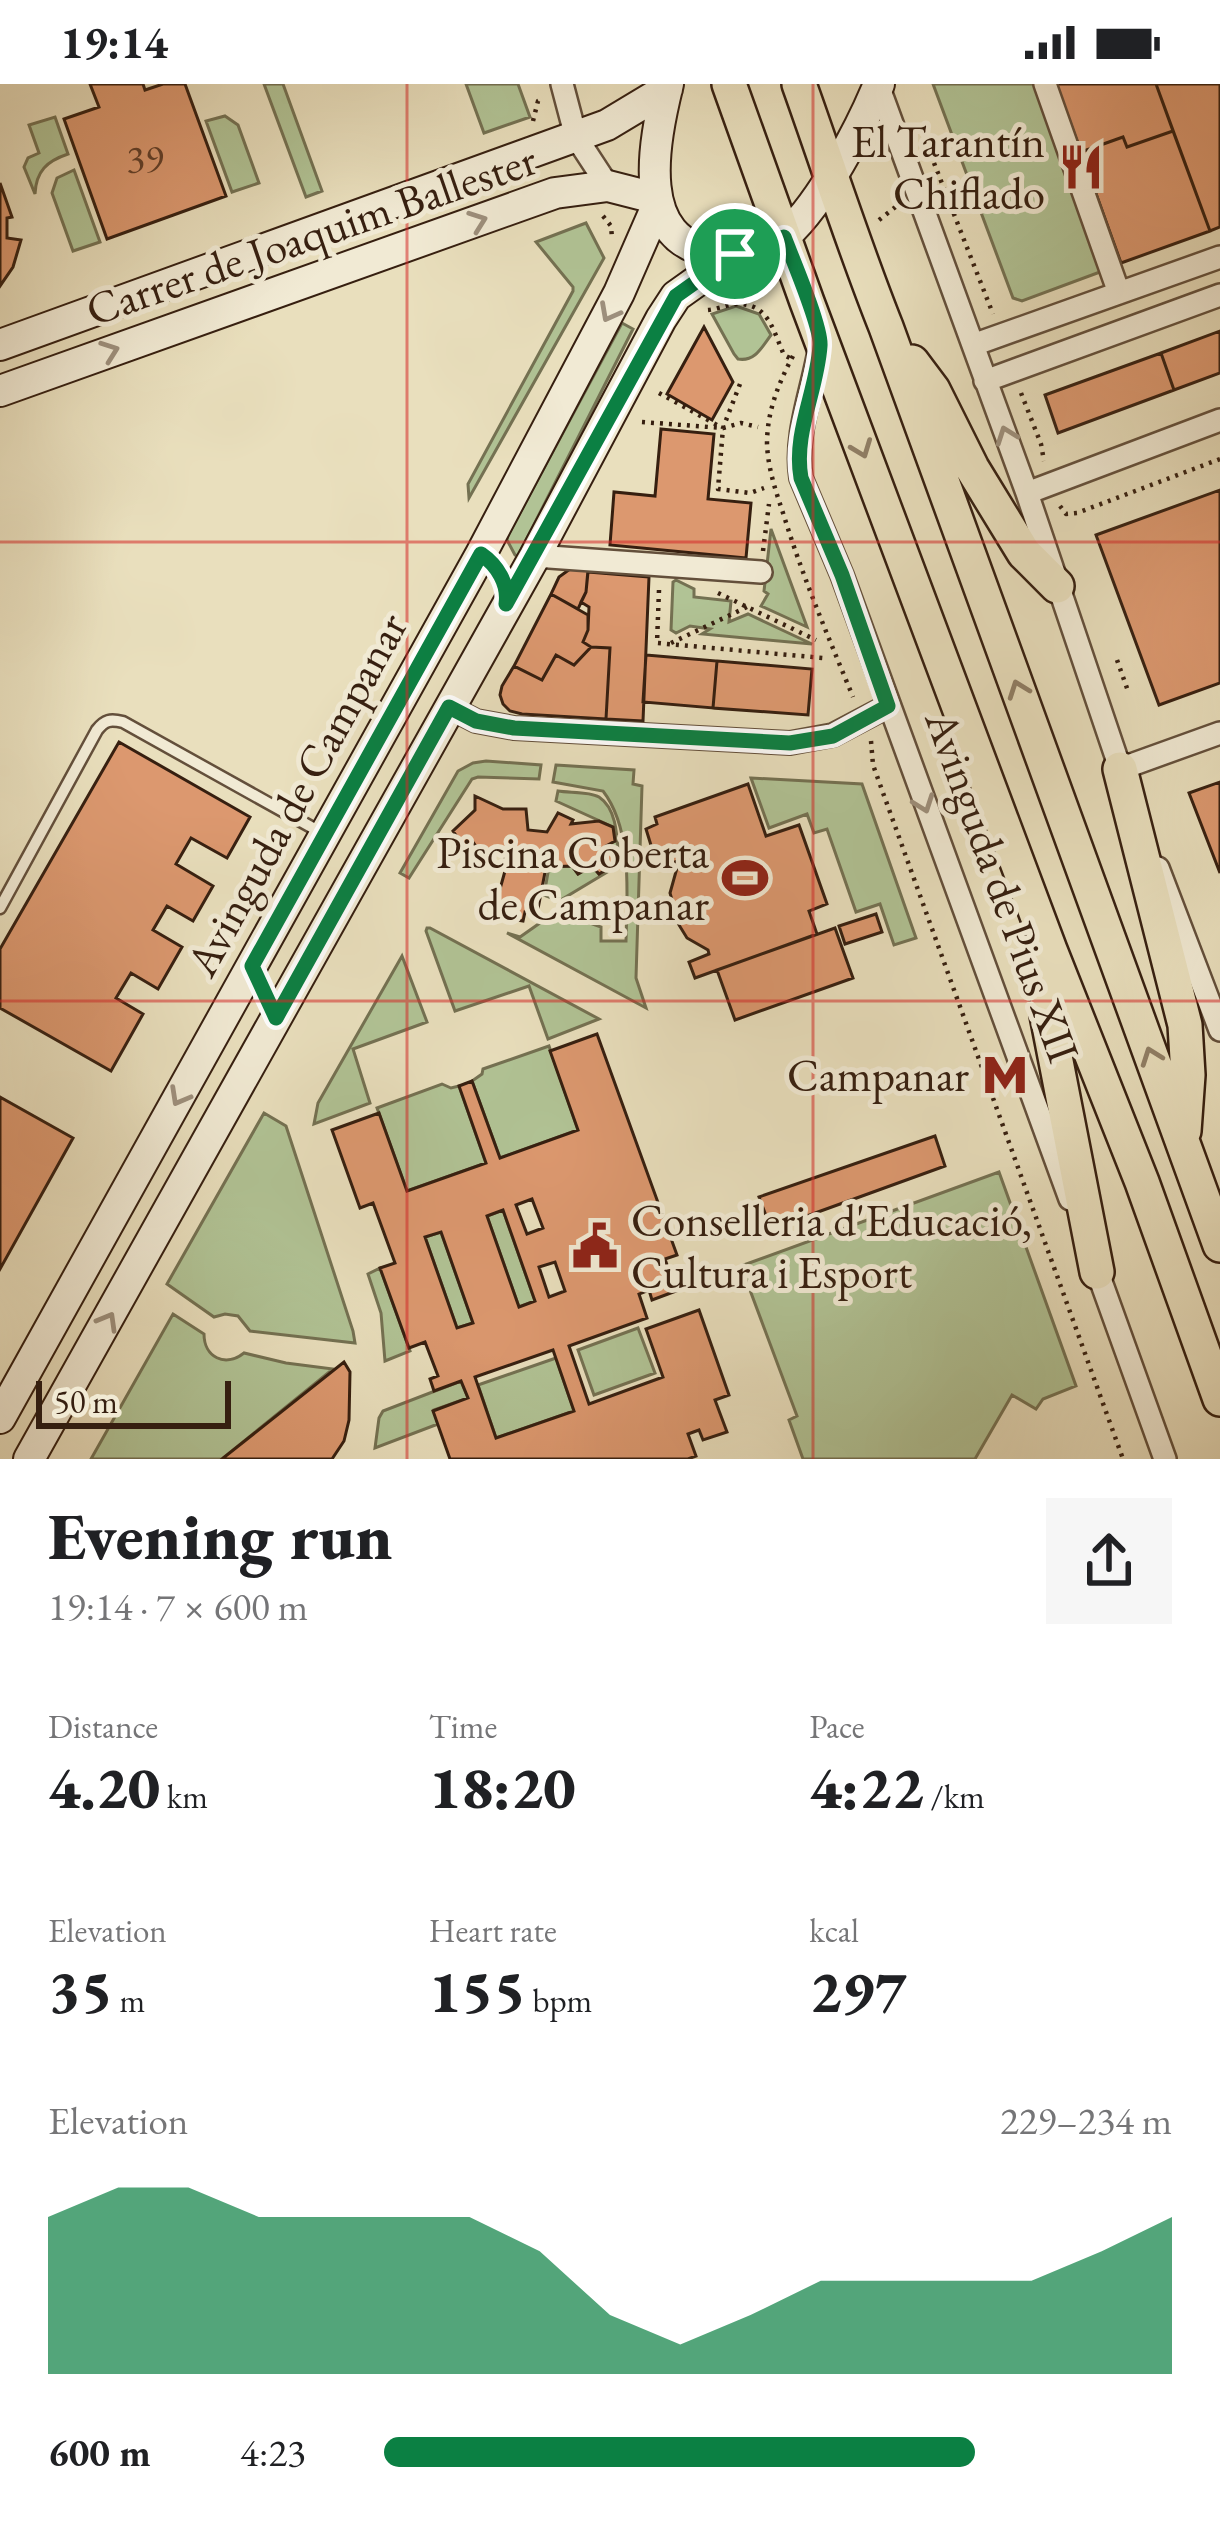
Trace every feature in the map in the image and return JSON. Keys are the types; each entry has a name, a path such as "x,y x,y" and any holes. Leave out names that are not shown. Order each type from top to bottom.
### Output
{"main road":[{"name":"Avinguda de Pius XII","path":"728,84 1220,1399"},
{"name":"Avinguda de Pius XII","path":"799,84 850,237 1220,1245"},
{"path":"667,87 656,202 677,236 706,251 735,254 758,250 784,237 800,219 832,174 879,85"},
{"name":"Carrer de Joaquim Ballester","path":"0,345 607,125 667,87"},
{"name":"Carrer de Joaquim Ballester","path":"0,391 555,193 608,186 656,202"},
{"name":"Avinguda de Campanar","path":"0,1418 481,554 620,293 656,202"},
{"name":"Avinguda de Campanar","path":"29,1459 676,296 735,254"},
{"path":"886,327 933,390 972,468 1024,554 1057,586"},
{"path":"455,602 484,610 506,604 504,583 493,562 481,554"},
{"path":"1120,769 1185,1025 1188,1076 1183,1144"},
{"path":"325,835 366,857"},
{"path":"307,869 346,891"},
{"path":"1050,950 1047,1015 1097,1272"},
{"path":"220,1022 276,1018 252,966"},
{"path":"28,1369 57,1376 78,1373 75,1351 51,1326"},
{"path":"0,1445 19,1459"}],"street":[{"path":"562,84 576,136 608,186"},
{"path":"1045,84 1119,293"},
{"path":"879,85 1027,493 1120,769 1218,1017"},
{"path":"973,345 1220,257"},
{"path":"986,381 1220,295"},
{"name":"Avinguda de Pius XII","path":"821,340 800,440 801,478 842,575 1165,1459"},
{"path":"1027,493 1220,419"},
{"path":"535,556 760,572"},
{"path":"449,707 476,721 514,728 790,743 833,736 888,706"},
{"path":"1120,769 1220,733"}],"lane":[{"path":"0,908 97,730 111,719 325,835"}],"path":[{"path":"536,132 532,123 538,101 544,99"},
{"path":"934,163 994,319"},
{"path":"882,215 900,203"},
{"path":"699,309 742,304 761,311 784,355 792,358"},
{"path":"740,385 723,428 718,489 749,493 764,488"},
{"path":"659,393 723,428"},
{"path":"1022,395 1045,466"},
{"path":"642,422 723,428 741,422 758,427"},
{"path":"1060,507 1071,514 1220,460"},
{"path":"660,565 657,643 823,658"},
{"path":"704,586 816,640"},
{"path":"668,644 747,607"},
{"path":"1117,660 1128,691"},
{"path":"867,731 873,765 1123,1459"}],"green space":[{"path":"264,84 283,84 322,191 306,197"},
{"path":"466,84 518,84 530,117 484,133"},
{"path":"933,84 1035,84 1100,272 1022,301 1013,298"},
{"path":"225,116 238,125 259,183 232,192 206,121"},
{"path":"55,117 68,154 44,168 35,194 24,167 28,158 39,153 29,125"},
{"path":"74,170 100,242 73,251 52,193 57,178"},
{"path":"586,223 604,258 469,498 468,484 573,291 536,242"},
{"path":"736,306 759,314 771,335 758,353 744,359 734,354 712,314"},
{"path":"622,323 633,329 515,555 508,535"},
{"path":"771,529 807,627 761,606 768,594 764,591"},
{"path":"676,580 694,589 694,597 731,601 729,622 748,614 812,644 702,634 710,629 690,626 676,633 671,630"},
{"path":"486,761 541,765 539,779 472,779 409,878 400,873 458,771"},
{"path":"556,765 634,770 633,784 642,786 636,978 646,1008 507,933 520,937 557,911 601,927 601,941 626,941 626,863 613,807 603,791 553,782"},
{"path":"751,778 862,784 916,938 894,945 880,904 856,912 827,829 814,833 807,814 769,828"},
{"path":"558,791 590,794 606,803 616,828 619,865 559,901 544,895 549,867 572,866 578,874 592,866 599,874 617,863 606,846 615,841 613,827 556,801"},
{"path":"427,928 599,1019 548,1039 529,986 455,1011"},
{"path":"402,956 427,1022 353,1049 370,1103 314,1124 318,1103"},
{"path":"549,1046 578,1130 500,1158 472,1081 483,1069"},
{"path":"442,1084 459,1086 486,1163 407,1191 377,1108"},
{"path":"264,1113 286,1126 355,1343 250,1331 238,1316 214,1317 167,1284"},
{"path":"999,1172 1076,1386 1043,1399 1036,1409 1012,1395 975,1459 803,1459 789,1420 797,1416 741,1266"},
{"path":"503,1210 535,1301 519,1307 487,1216"},
{"path":"441,1232 473,1323 457,1328 425,1237"},
{"path":"380,1268 410,1351 385,1361 381,1313 368,1274"},
{"path":"173,1314 204,1334 208,1349 217,1358 230,1360 244,1353 333,1369 222,1459 91,1459"},
{"path":"638,1328 655,1373 594,1395 578,1350"},
{"path":"556,1358 574,1411 496,1438 478,1385"},
{"path":"461,1381 468,1398 434,1410 438,1424 375,1448 383,1411"}],"building":[{"path":"90,84 143,84 145,90 185,84 226,196 107,239 64,119 99,107"},
{"path":"1056,84 1156,84 1173,131 1127,147 1123,137 1081,152"},
{"path":"1156,84 1220,84 1220,227 1210,231"},
{"path":"1173,131 1210,231 1121,263 1081,152 1123,137 1127,147"},
{"path":"0,183 12,217 7,218 7,238 21,240 13,267 0,286"},
{"path":"704,327 733,382 712,420 667,394"},
{"path":"1220,331 1220,373 1174,390 1161,353"},
{"path":"1161,353 1174,390 1058,433 1045,395"},
{"path":"661,429 714,434 708,499 751,503 746,558 610,545 614,492 655,496"},
{"path":"1220,490 1220,683 1159,705 1096,535"},
{"path":"570,569 588,570 578,609 551,594 559,577"},
{"path":"588,572 649,577 643,721 606,719 610,648 583,642 589,607 581,602"},
{"path":"551,594 588,615 583,642 591,647 574,665 556,655 542,680 514,666"},
{"path":"591,647 610,648 606,719 522,714 503,704 502,686 514,666 542,680 556,655 574,665"},
{"path":"646,655 717,661 713,708 643,702"},
{"path":"717,661 812,669 808,715 713,708"},
{"path":"119,742 250,817 227,858 191,838 176,864 213,886 193,921 167,906 153,930 182,947 158,989 131,973 116,998 143,1014 111,1071 0,1008 0,949"},
{"path":"1220,782 1220,873 1189,793"},
{"name":"Piscina Coberta de Campanar","path":"748,784 766,836 799,825 827,904 809,911 817,934 695,978 689,962 709,954 708,950 687,938 679,925 670,893 675,862 658,868 646,829 657,824 655,817"},
{"path":"475,796 503,809 526,809 528,830 547,832 558,813 573,820 571,824 599,821 613,827 615,841 606,846 617,863 599,874 592,866 578,874 572,866 546,867 537,914 525,912 523,921 506,918 507,909 495,907 505,871 515,863 491,850 483,856 473,842 465,848 453,831 475,810"},
{"path":"876,914 882,932 845,944 839,926"},
{"path":"835,928 853,978 735,1020 717,970"},
{"name":"Conselleria d'Educació, Cultura i Esport","path":"597,1034 677,1255 665,1259 676,1291 652,1300 649,1290 639,1294 647,1318 569,1346 589,1404 663,1377 646,1329 699,1310 729,1395 715,1400 727,1432 703,1440 699,1430 688,1434 696,1456 688,1459 450,1459 433,1411 468,1398 461,1381 434,1391 430,1379 438,1376 425,1342 409,1348 380,1268 395,1263 373,1203 360,1208 332,1130 379,1113 407,1191 486,1163 459,1086 472,1081 500,1158 578,1130 550,1051","holes":["532,1199 543,1228 527,1234 516,1205","503,1210 535,1301 519,1307 487,1216","441,1232 473,1323 457,1328 425,1237","555,1262 565,1291 549,1297 539,1267","553,1350 574,1411 496,1438 475,1377"]},
{"path":"0,1097 73,1138 0,1269"},
{"path":"935,1136 945,1166 771,1229 759,1197"},
{"path":"344,1362 350,1372 349,1420 344,1441 332,1459 222,1459"}],"place":[{"name":"El Tarantín Chiflado","path":"1081,167"},
{"name":"Piscina Coberta de Campanar","path":"745,878"},
{"name":"Campanar","path":"1005,1075"},
{"name":"Conselleria d'Educació, Cultura i Esport","path":"595,1246"}],"route":[{"path":"784,237 821,340 800,440 801,478 842,575 888,706 833,736 790,743 514,728 476,721 449,707 276,1018 252,966 481,554 493,562 504,583 506,604 676,296 735,254 758,250 784,237"}]}
